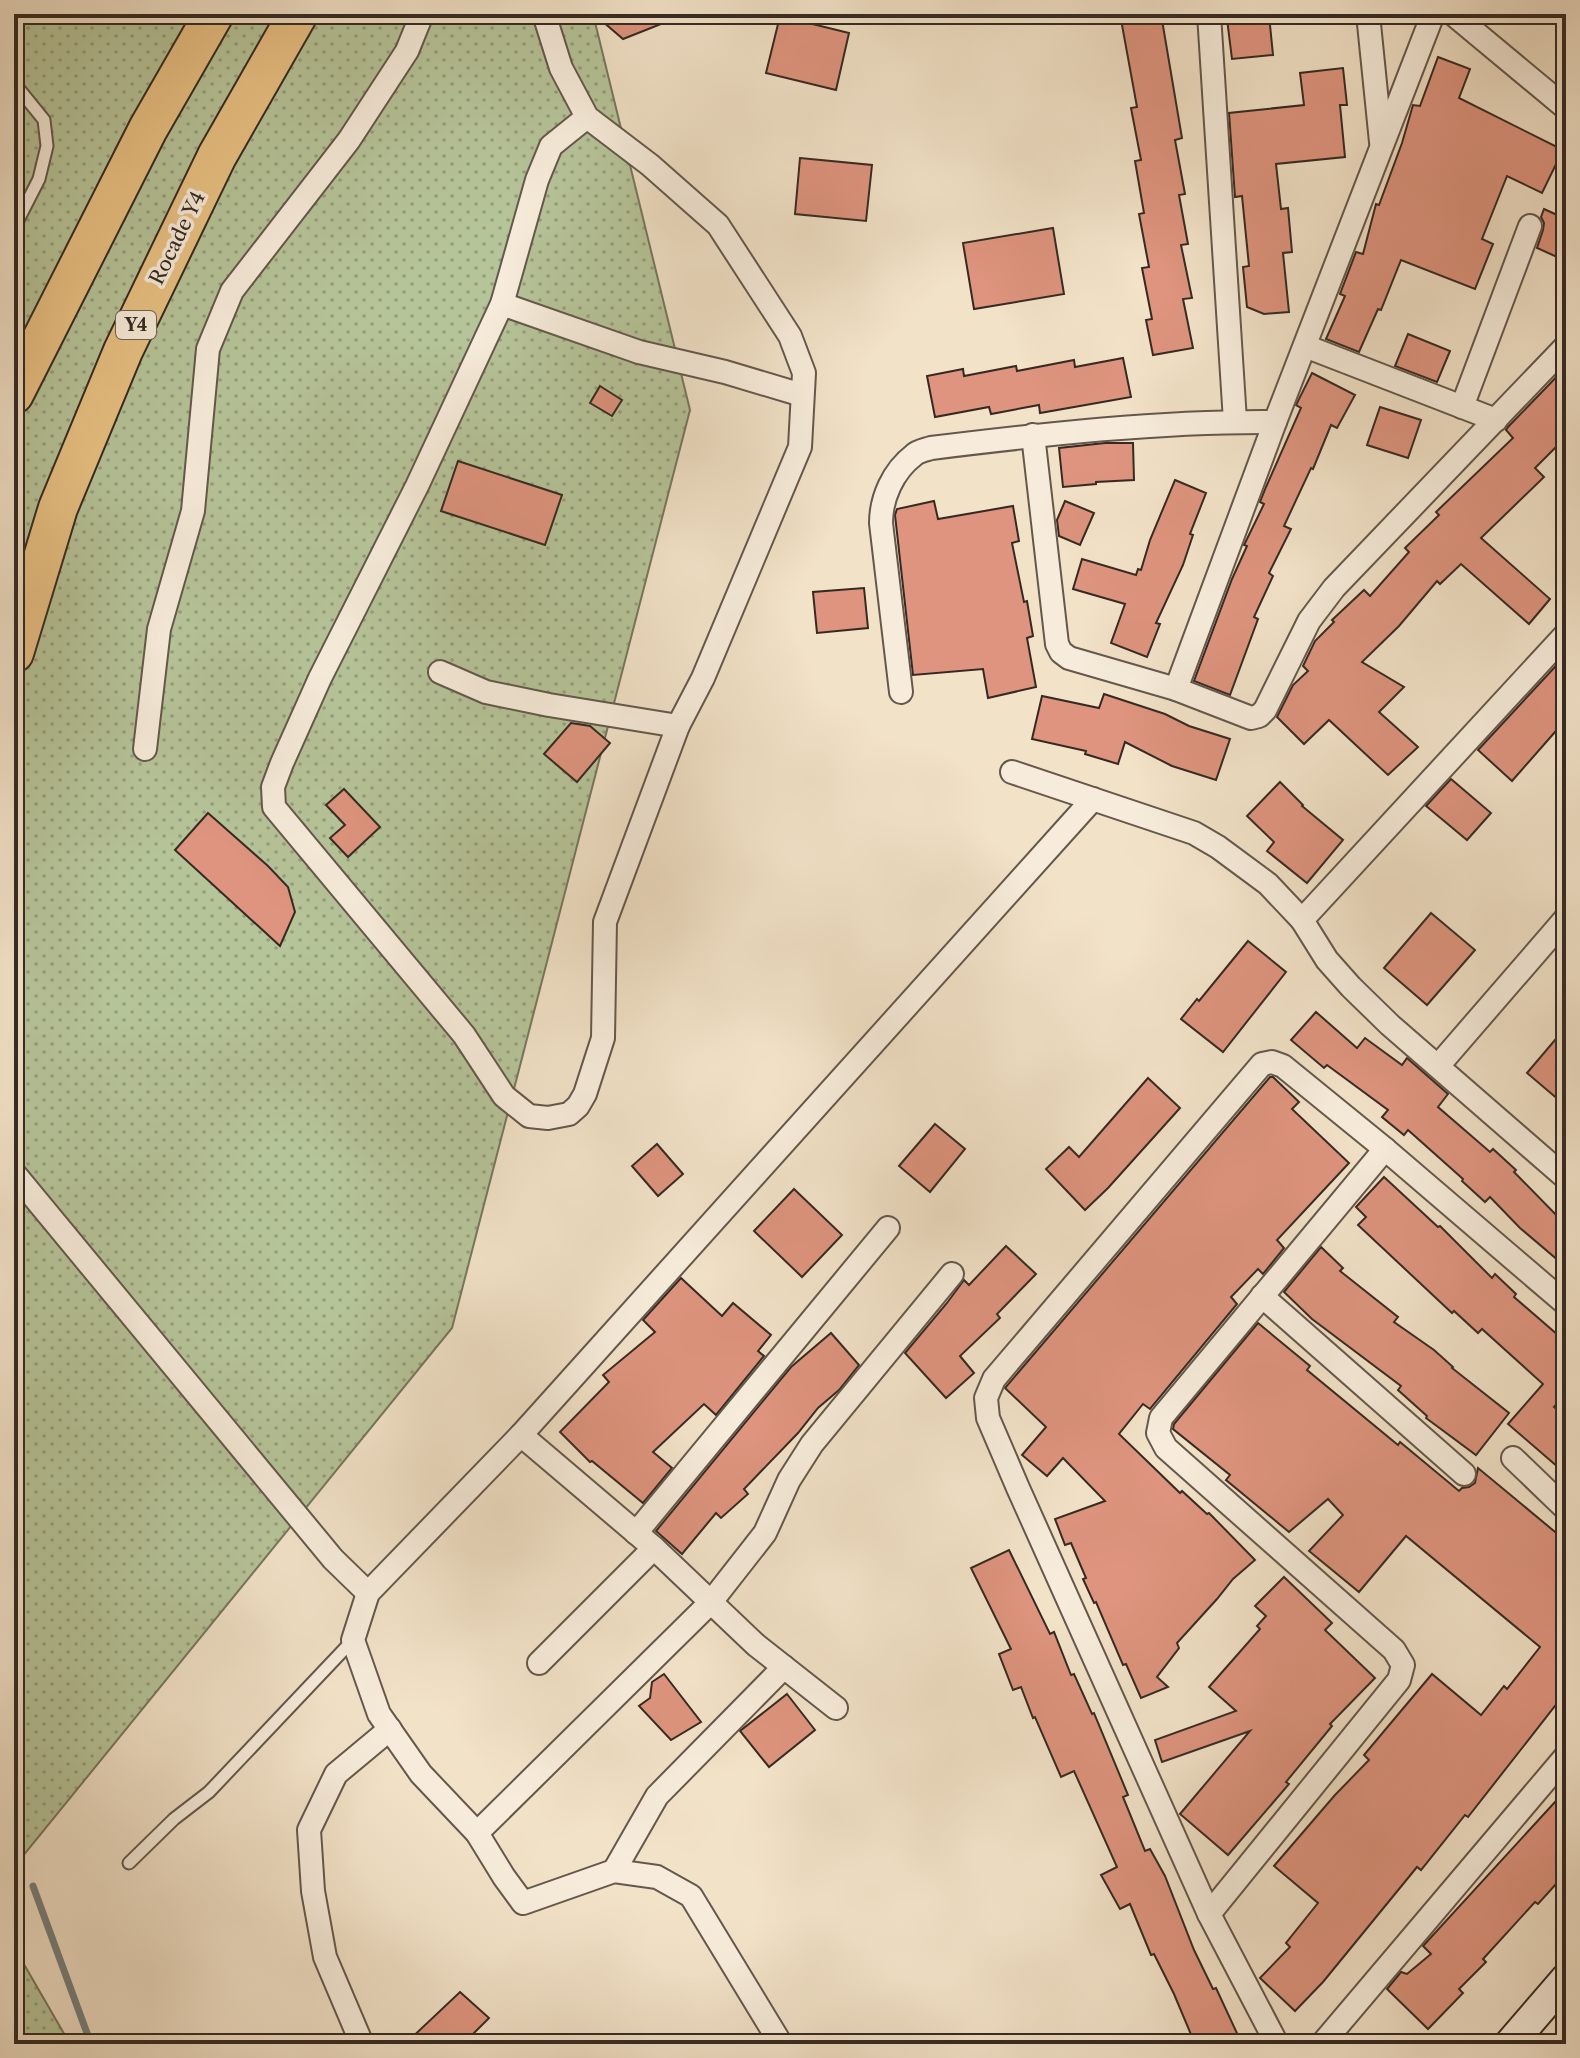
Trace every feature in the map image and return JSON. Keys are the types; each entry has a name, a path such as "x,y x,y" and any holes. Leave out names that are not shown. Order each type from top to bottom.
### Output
{"highway":[{"path":"14,394 148,129 214,14"},
{"name":"Rocade Y4","path":"14,653 58,508 123,351 217,156 298,14"}],"main road":[{"path":"1510,2044 1566,1979"}],"street":[{"path":"145,749 159,629 193,511 208,349 232,291 349,140 407,51 422,14"},
{"path":"544,14 561,68 587,117 650,165 718,225 790,336 804,373 800,447 703,678 678,726 605,922 603,1038 585,1094 569,1114 548,1118 529,1116 504,1096 464,1035 274,807 273,787 320,678 417,486 502,304 537,180 551,146 587,117"},
{"path":"1209,14 1235,421"},
{"path":"1368,14 1382,147"},
{"path":"1176,689 1275,422 1433,14"},
{"path":"1453,14 1566,108"},
{"path":"1462,407 1530,226"},
{"path":"502,304 639,352 725,372 802,395"},
{"path":"1305,346 1496,420"},
{"path":"1033,435 1057,644 1061,652 1069,658 1176,689 1251,718 1265,710 1309,621 1334,588 1566,346"},
{"path":"901,692 881,508 886,492 915,453 931,448 1033,435 1112,428 1235,421 1275,422"},
{"path":"1302,920 1566,634"},
{"path":"440,672 486,692 678,726"},
{"path":"1012,772 1194,833 1218,847 1268,884 1302,920 1327,960 1390,1025 1566,1178"},
{"path":"781,2044 691,1896 657,1877 614,1871 523,1903 477,1833 421,1774 379,1714 353,1640 368,1593 521,1435 1093,799"},
{"path":"1438,1066 1566,918"},
{"path":"1277,2044 1209,1914 1018,1488 988,1418 986,1398 994,1379 1262,1064 1272,1062 1283,1066 1385,1149 1566,1304"},
{"path":"1209,1914 1399,1680 1403,1665 1394,1650 1166,1448 1158,1433 1161,1418 1385,1149"},
{"path":"14,1173 333,1559 368,1593"},
{"path":"636,1533 888,1228"},
{"path":"477,1833 711,1602 765,1533 789,1480 812,1444 952,1274"},
{"path":"1262,1296 1464,1474"},
{"path":"521,1435 654,1548 756,1645 836,1708"},
{"path":"1513,1458 1566,1509"},
{"path":"539,1663 654,1548"},
{"path":"614,1871 657,1796 784,1667"},
{"path":"362,2044 325,1957 313,1891 309,1830 336,1774 390,1729"},
{"path":"1322,2044 1566,1756"}],"lane":[{"path":"14,83 44,120 47,146 39,179 14,228"},
{"path":"129,1863 174,1819 209,1792 353,1640"}],"green space":[{"path":"14,14 593,14 690,410 452,1328 14,1867"},
{"path":"14,1947 70,2044 14,2044"}],"building":[{"path":"594,14 683,14 684,15 623,39"},
{"path":"1120,14 1161,14 1182,138 1175,140 1185,194 1179,195 1188,244 1181,245 1192,298 1183,299 1193,348 1153,355 1146,320 1152,319 1142,268 1149,267 1139,214 1144,213 1135,161 1141,160 1131,108 1137,107"},
{"path":"1269,15 1273,55 1232,59 1227,19"},
{"path":"780,16 849,33 836,90 766,73"},
{"path":"1438,57 1470,69 1459,98 1563,150 1542,193 1507,176 1482,239 1493,244 1475,289 1401,260 1381,310 1378,309 1359,352 1326,339 1345,296 1340,294 1356,252 1363,254 1376,204 1379,205 1413,105 1420,106"},
{"path":"1343,68 1347,105 1340,105 1345,157 1276,164 1281,209 1288,208 1292,252 1283,253 1289,312 1264,314 1247,307 1243,267 1249,266 1242,196 1235,197 1229,113 1304,105 1300,73"},
{"path":"800,158 872,165 866,221 795,214"},
{"path":"1544,209 1566,219 1566,261 1537,248 1543,230 1541,217"},
{"path":"1053,228 1064,294 974,309 963,243"},
{"path":"1408,334 1450,351 1437,382 1395,366"},
{"path":"1123,358 1131,397 1040,413 1039,405 991,414 989,407 935,417 927,376 963,369 964,376 1016,366 1017,371 1074,360 1075,367"},
{"path":"1566,367 1566,437 1535,468 1544,477 1481,538 1550,599 1529,624 1461,564 1440,584 1437,581 1399,626 1362,662 1404,687 1379,712 1418,747 1388,775 1329,720 1304,744 1277,717 1293,685 1308,671 1303,666 1315,641 1364,590 1370,596 1409,552 1405,548 1439,515 1436,512 1513,438 1506,430 1508,427"},
{"path":"1312,373 1355,395 1337,428 1331,425 1284,526 1291,529 1269,573 1273,576 1254,617 1258,619 1230,695 1194,681 1247,546 1244,545 1264,504 1260,502 1301,408 1296,405"},
{"path":"600,386 622,400 612,416 590,403"},
{"path":"1380,407 1421,420 1408,458 1367,445"},
{"path":"1133,443 1134,480 1063,487 1059,448"},
{"path":"458,461 562,495 545,545 441,511"},
{"path":"1175,480 1206,493 1190,534 1193,535 1183,565 1156,623 1160,624 1147,657 1111,643 1125,604 1073,589 1082,559 1136,575 1138,569 1141,570"},
{"path":"934,501 938,519 1013,506 1019,541 1012,543 1033,636 1027,638 1036,687 988,698 983,669 913,675 895,515 897,509"},
{"path":"1065,501 1094,513 1080,545 1059,536 1057,520"},
{"path":"864,588 868,628 817,633 813,592"},
{"path":"1566,655 1566,741 1555,732 1512,781 1478,750"},
{"path":"1104,694 1230,739 1216,780 1172,766 1125,742 1118,764 1085,754 1086,751 1032,739 1042,696 1099,708"},
{"path":"571,723 590,726 610,743 577,782 544,754"},
{"path":"1451,779 1491,813 1467,840 1426,806"},
{"path":"1280,782 1302,806 1343,840 1307,883 1267,851 1274,842 1247,816"},
{"path":"344,789 380,827 348,857 330,838 345,825 326,805"},
{"path":"208,813 288,887 295,912 280,946 175,850"},
{"path":"1431,913 1475,950 1427,1005 1384,968"},
{"path":"1248,941 1286,972 1223,1052 1181,1019"},
{"path":"1316,1012 1357,1048 1365,1038 1402,1065 1407,1058 1448,1094 1438,1107 1516,1170 1514,1172 1566,1225 1566,1267 1520,1228 1490,1197 1485,1202 1408,1130 1404,1135 1382,1117 1388,1110 1327,1065 1324,1068 1291,1040"},
{"path":"1566,1027 1566,1106 1527,1073"},
{"path":"1270,1077 1299,1102 1292,1109 1349,1163 1277,1240 1284,1248 1263,1274 1258,1269 1231,1297 1237,1304 1150,1409 1143,1404 1119,1434 1180,1493 1182,1491 1209,1513 1255,1560 1233,1579 1177,1643 1179,1648 1157,1677 1168,1687 1141,1698 1083,1579 1086,1578 1071,1543 1065,1545 1055,1519 1105,1501 1063,1458 1047,1476 1022,1455 1046,1427 1005,1388"},
{"path":"1148,1078 1180,1108 1085,1210 1046,1169 1069,1147 1079,1157"},
{"path":"935,1124 965,1149 930,1192 899,1166"},
{"path":"657,1144 683,1174 658,1196 632,1166"},
{"path":"1384,1177 1440,1226 1492,1278 1495,1274 1516,1294 1514,1297 1566,1342 1566,1394 1554,1407 1566,1417 1566,1474 1508,1424 1543,1384 1482,1329 1478,1333 1454,1311 1452,1313 1358,1225 1366,1217 1356,1207"},
{"path":"794,1189 842,1235 802,1277 754,1231"},
{"path":"1006,1246 1036,1274 997,1314 1000,1318 960,1356 974,1373 946,1398 905,1353 964,1280 969,1285"},
{"path":"1321,1247 1343,1268 1340,1271 1398,1317 1394,1322 1434,1350 1509,1413 1476,1455 1426,1418 1398,1390 1401,1386 1312,1319 1284,1292"},
{"path":"681,1278 722,1316 733,1303 771,1335 758,1351 764,1356 716,1415 704,1404 653,1452 672,1468 643,1503 590,1462 560,1432 609,1382 603,1375 655,1332 643,1320"},
{"path":"1258,1323 1310,1366 1307,1370 1459,1491 1475,1483 1478,1468 1566,1541 1566,1715 1555,1706 1468,1817 1465,1815 1421,1870 1417,1867 1323,1982 1295,2011 1260,1978 1290,1947 1286,1943 1318,1903 1274,1866 1369,1760 1364,1755 1432,1674 1481,1715 1504,1686 1507,1689 1540,1647 1406,1536 1359,1592 1309,1551 1343,1515 1328,1499 1289,1532 1226,1480 1230,1475 1173,1429"},
{"path":"831,1333 859,1365 744,1489 748,1494 721,1518 716,1513 682,1554 656,1531 791,1367"},
{"path":"1009,1550 1050,1634 1054,1632 1071,1675 1074,1674 1094,1713 1128,1795 1123,1797 1145,1851 1150,1849 1165,1876 1194,1950 1242,2044 1195,2044 1174,1994 1154,1954 1151,1955 1130,1904 1120,1909 1101,1875 1117,1867 1074,1771 1061,1777 1021,1687 1013,1690 999,1654 1011,1649 971,1568"},
{"path":"1284,1577 1332,1623 1325,1630 1375,1678 1330,1724 1332,1726 1286,1782 1289,1784 1228,1855 1180,1814 1250,1731 1162,1762 1155,1740 1236,1711 1209,1687 1260,1629 1257,1626 1266,1616 1255,1606"},
{"path":"664,1674 701,1722 671,1740 639,1706 650,1698 652,1682"},
{"path":"787,1694 815,1730 769,1767 740,1731"},
{"path":"1555,1802 1566,1813 1566,1873 1483,1959 1486,1962 1459,1989 1463,1993 1428,2029 1387,1989 1401,1972 1407,1974 1431,1954 1423,1946"},
{"path":"460,1992 489,2018 463,2044 405,2044"}],"waterway":[{"path":"33,1886 91,2044"}]}
